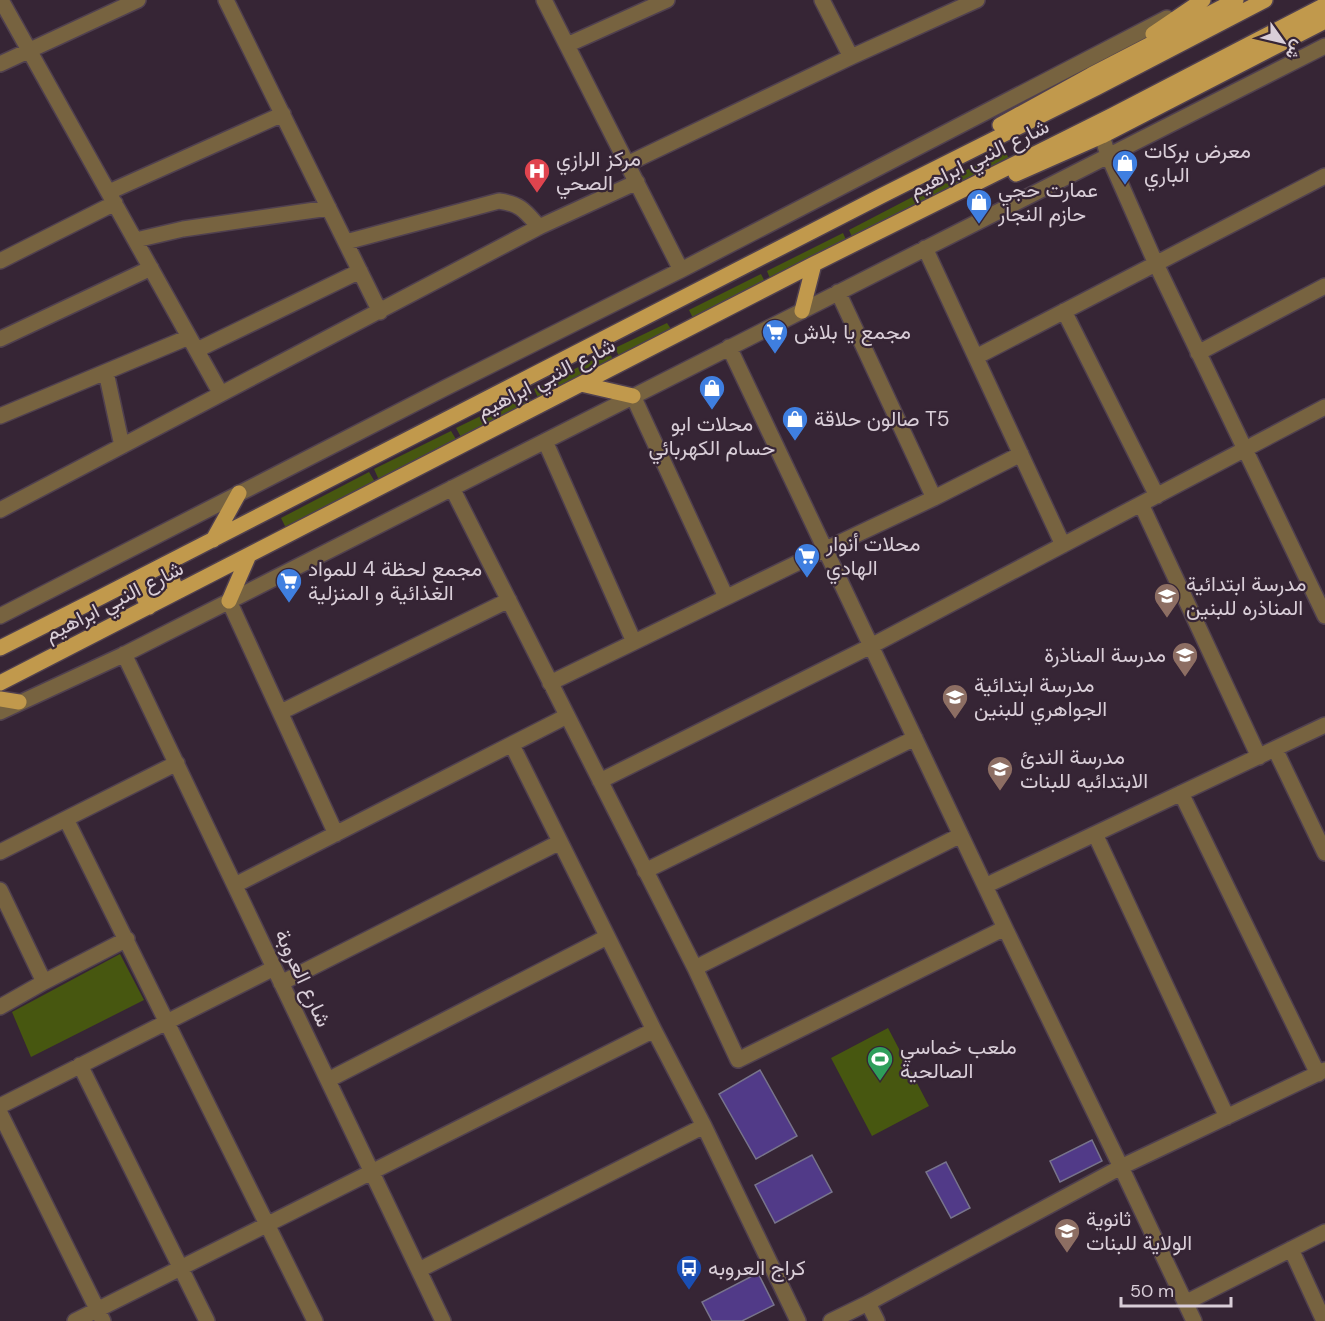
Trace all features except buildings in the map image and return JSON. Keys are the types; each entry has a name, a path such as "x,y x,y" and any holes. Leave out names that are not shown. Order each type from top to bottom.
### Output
{"main road":[{"path":"1094,82 1202,0"},
{"path":"1094,82 1236,0"},
{"path":"1094,82 1265,0"},
{"name":"شارع النبي ابراهيم","path":"0,683 814,264 1113,116 1325,5"},
{"path":"896,223 1102,136 1324,23"},
{"name":"شارع النبي ابراهيم","path":"0,648 881,196 1094,82"},
{"path":"802,311 814,264"},
{"path":"581,384 633,396"},
{"path":"213,540 239,493"},
{"path":"229,601 249,555"},
{"path":"166,564 177,592"},
{"path":"135,580 149,607"},
{"path":"0,699 19,702"}],"street":[{"path":"1,0 221,394"},
{"path":"0,63 138,0"},
{"path":"226,0 380,312"},
{"path":"544,0 681,270"},
{"path":"567,45 667,0"},
{"path":"822,0 851,57"},
{"path":"627,164 851,57 977,0"},
{"path":"0,616 681,270 1202,0"},
{"path":"0,712 124,654 1325,46"},
{"path":"0,261 112,197 283,114"},
{"path":"1102,136 1155,264 1325,616"},
{"path":"976,357 1325,176"},
{"path":"0,510 539,227 636,182"},
{"path":"346,242 499,201 522,208 539,227"},
{"path":"136,240 193,228 329,208"},
{"path":"925,248 1063,545"},
{"path":"0,339 151,268"},
{"path":"0,416 106,372 193,344 360,271"},
{"path":"1198,353 1325,286"},
{"path":"838,292 934,498"},
{"path":"1064,311 1157,496"},
{"path":"729,347 1194,1321"},
{"path":"106,372 122,446"},
{"path":"633,396 726,597"},
{"path":"600,782 871,646 1325,407"},
{"path":"545,441 634,642"},
{"path":"550,683 1021,454"},
{"path":"452,488 738,1060 1005,928"},
{"path":"1141,504 1258,757"},
{"path":"281,712 508,600"},
{"path":"229,601 336,834"},
{"name":"شارع العروبة","path":"124,654 443,1321"},
{"path":"235,885 567,716"},
{"path":"985,886 1325,725"},
{"path":"645,871 915,738"},
{"path":"512,745 704,1126 798,1321"},
{"path":"1275,749 1323,845"},
{"path":"0,852 177,764"},
{"path":"831,1321 1121,1167 1321,1072 1181,793"},
{"path":"66,819 315,1321"},
{"path":"1095,834 1227,1117"},
{"path":"694,968 961,836"},
{"path":"281,983 561,842"},
{"path":"0,890 44,982"},
{"path":"328,1080 607,937"},
{"path":"0,1007 127,939"},
{"path":"0,1106 274,968"},
{"path":"75,1321 100,1315 181,1268 654,1030"},
{"path":"80,1065 207,1321"},
{"path":"0,1113 100,1315"},
{"path":"418,1270 704,1126"},
{"path":"1185,1303 1325,1232"},
{"path":"1291,1249 1324,1321"},
{"path":"868,1303 877,1321"}],"green space":[{"path":"1005,151 1009,159 933,198 928,189"},
{"path":"922,192 927,201 853,239 849,230"},
{"path":"843,233 847,242 771,281 767,271"},
{"path":"761,274 766,284 694,320 689,310"},
{"path":"667,323 673,332 620,358 615,348"},
{"path":"609,352 614,361 539,400 534,389"},
{"path":"528,393 532,403 462,439 456,428"},
{"path":"451,431 457,441 379,480 374,469"},
{"path":"369,472 375,482 286,528 281,518"},
{"path":"120,954 144,1000 31,1057 12,1012"},
{"name":"ملعب خماسي الصالحية","path":"888,1028 929,1106 872,1136 831,1058"}],"place":[{"name":"معرض بركات الباري","path":"1125,186"},
{"name":"مركز الرازي الصحي","path":"537,194"},
{"name":"عمارت حجي حازم النجار","path":"979,225"},
{"name":"مجمع يا بلاش","path":"775,355"},
{"name":"محلات ابو حسام الكهربائي","path":"712,411"},
{"name":"صالون حلاقة T5","path":"795,442"},
{"name":"محلات أنوار الهادي","path":"807,579"},
{"name":"مجمع لحظة 4 للمواد الغذائية و المنزلية","path":"289,604"},
{"name":"مدرسة ابتدائية المناذره للبنين","path":"1167,619"},
{"name":"مدرسة المناذرة","path":"1185,678"},
{"name":"مدرسة ابتدائية الجواهري للبنين","path":"955,720"},
{"name":"مدرسة الندئ الابتدائيه للبنات","path":"1000,792"},
{"name":"ملعب خماسي الصالحية","path":"880,1082"},
{"name":"ثانوية الولاية للبنات","path":"1067,1254"},
{"name":"كراج العروبه","path":"689,1291"}]}
